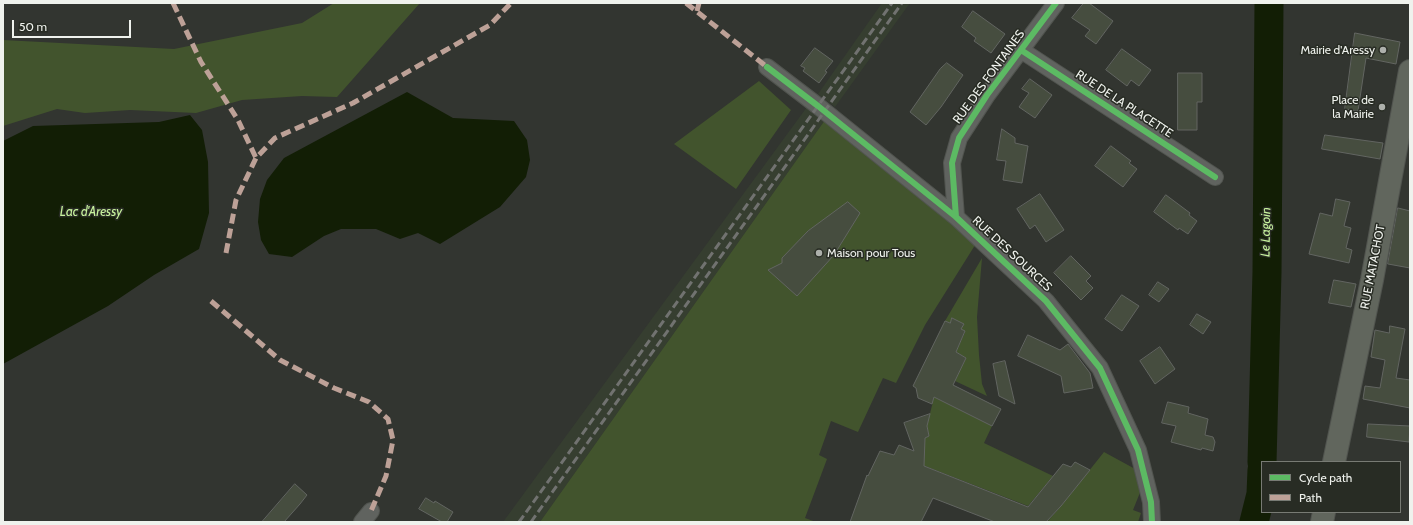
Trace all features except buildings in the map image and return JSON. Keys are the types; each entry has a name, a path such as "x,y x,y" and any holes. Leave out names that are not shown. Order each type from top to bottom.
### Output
{"main road":[{"name":"RUE MATACHOT","path":"1334,461 1372,280 1410,71"}],"street":[{"name":"RUE DES FONTAINES","path":"956,217 952,163 959,138 987,95 1056,3"},
{"name":"RUE DE LA PLACETTE","path":"1021,50 1215,177"},
{"name":"RUE DES SOURCES","path":"767,67 956,217 1046,301 1100,368 1138,450 1151,502 1152,522"}],"shaded area":[{"path":"334,3 420,3 337,97 302,96 242,100 196,113 130,110 85,113 57,109 3,126 3,40 174,49 302,23"},
{"path":"882,3 910,3 835,107 818,94"},
{"path":"759,81 791,110 736,189 674,144"},
{"path":"807,107 825,120 540,522 503,522"},
{"path":"825,120 977,242 925,325 896,383 883,378 858,432 831,421 819,455 827,459 805,518 816,522 540,522"},
{"path":"982,258 977,317 982,384 987,396 955,381 966,358 956,352 965,332 952,319 950,323 945,321"},
{"path":"934,397 992,426 984,443 1053,476 1028,506 922,465 925,438 929,436 927,426"},
{"path":"1104,452 1137,470 1141,490 1133,510 1141,513 1138,522 1047,522 1061,506"}],"water":[{"path":"407,92 453,118 514,121 527,140 530,160 526,177 500,207 440,244 418,233 400,239 376,229 341,229 324,236 292,257 269,254 261,240 258,222 260,199 267,180 284,158"},
{"name":"Lac d'Aressy","path":"190,115 202,130 208,162 209,213 199,249 154,275 108,306 3,364 3,141 33,126 159,122"}],"waterway":[{"name":"Le Lagoin","path":"1262,461 1267,272 1269,3"},
{"name":"Le Lagoin","path":"1254,522 1261,494"}],"railway":[{"path":"519,522 892,3"},
{"path":"531,522 902,3"}],"marked path":[{"path":"173,3 201,62 238,120 256,158"},
{"path":"226,253 236,200 256,158 275,138 353,103 490,25 511,3"},
{"path":"686,3 767,67"},
{"path":"697,11 699,3"},
{"path":"211,301 280,360 334,388 369,402 388,419 393,440 386,476 371,511"}],"cycle path":[{"path":"956,217 952,163 959,138 987,95 1056,3"},
{"path":"1021,50 1215,177"},
{"path":"767,67 956,217 1046,301 1100,368 1138,450 1151,502 1152,522"}],"place":[{"name":"Mairie d'Aressy","path":"1383,50"},
{"name":"Place de la Mairie","path":"1382,107"},
{"name":"Maison pour Tous","path":"819,253"}]}
